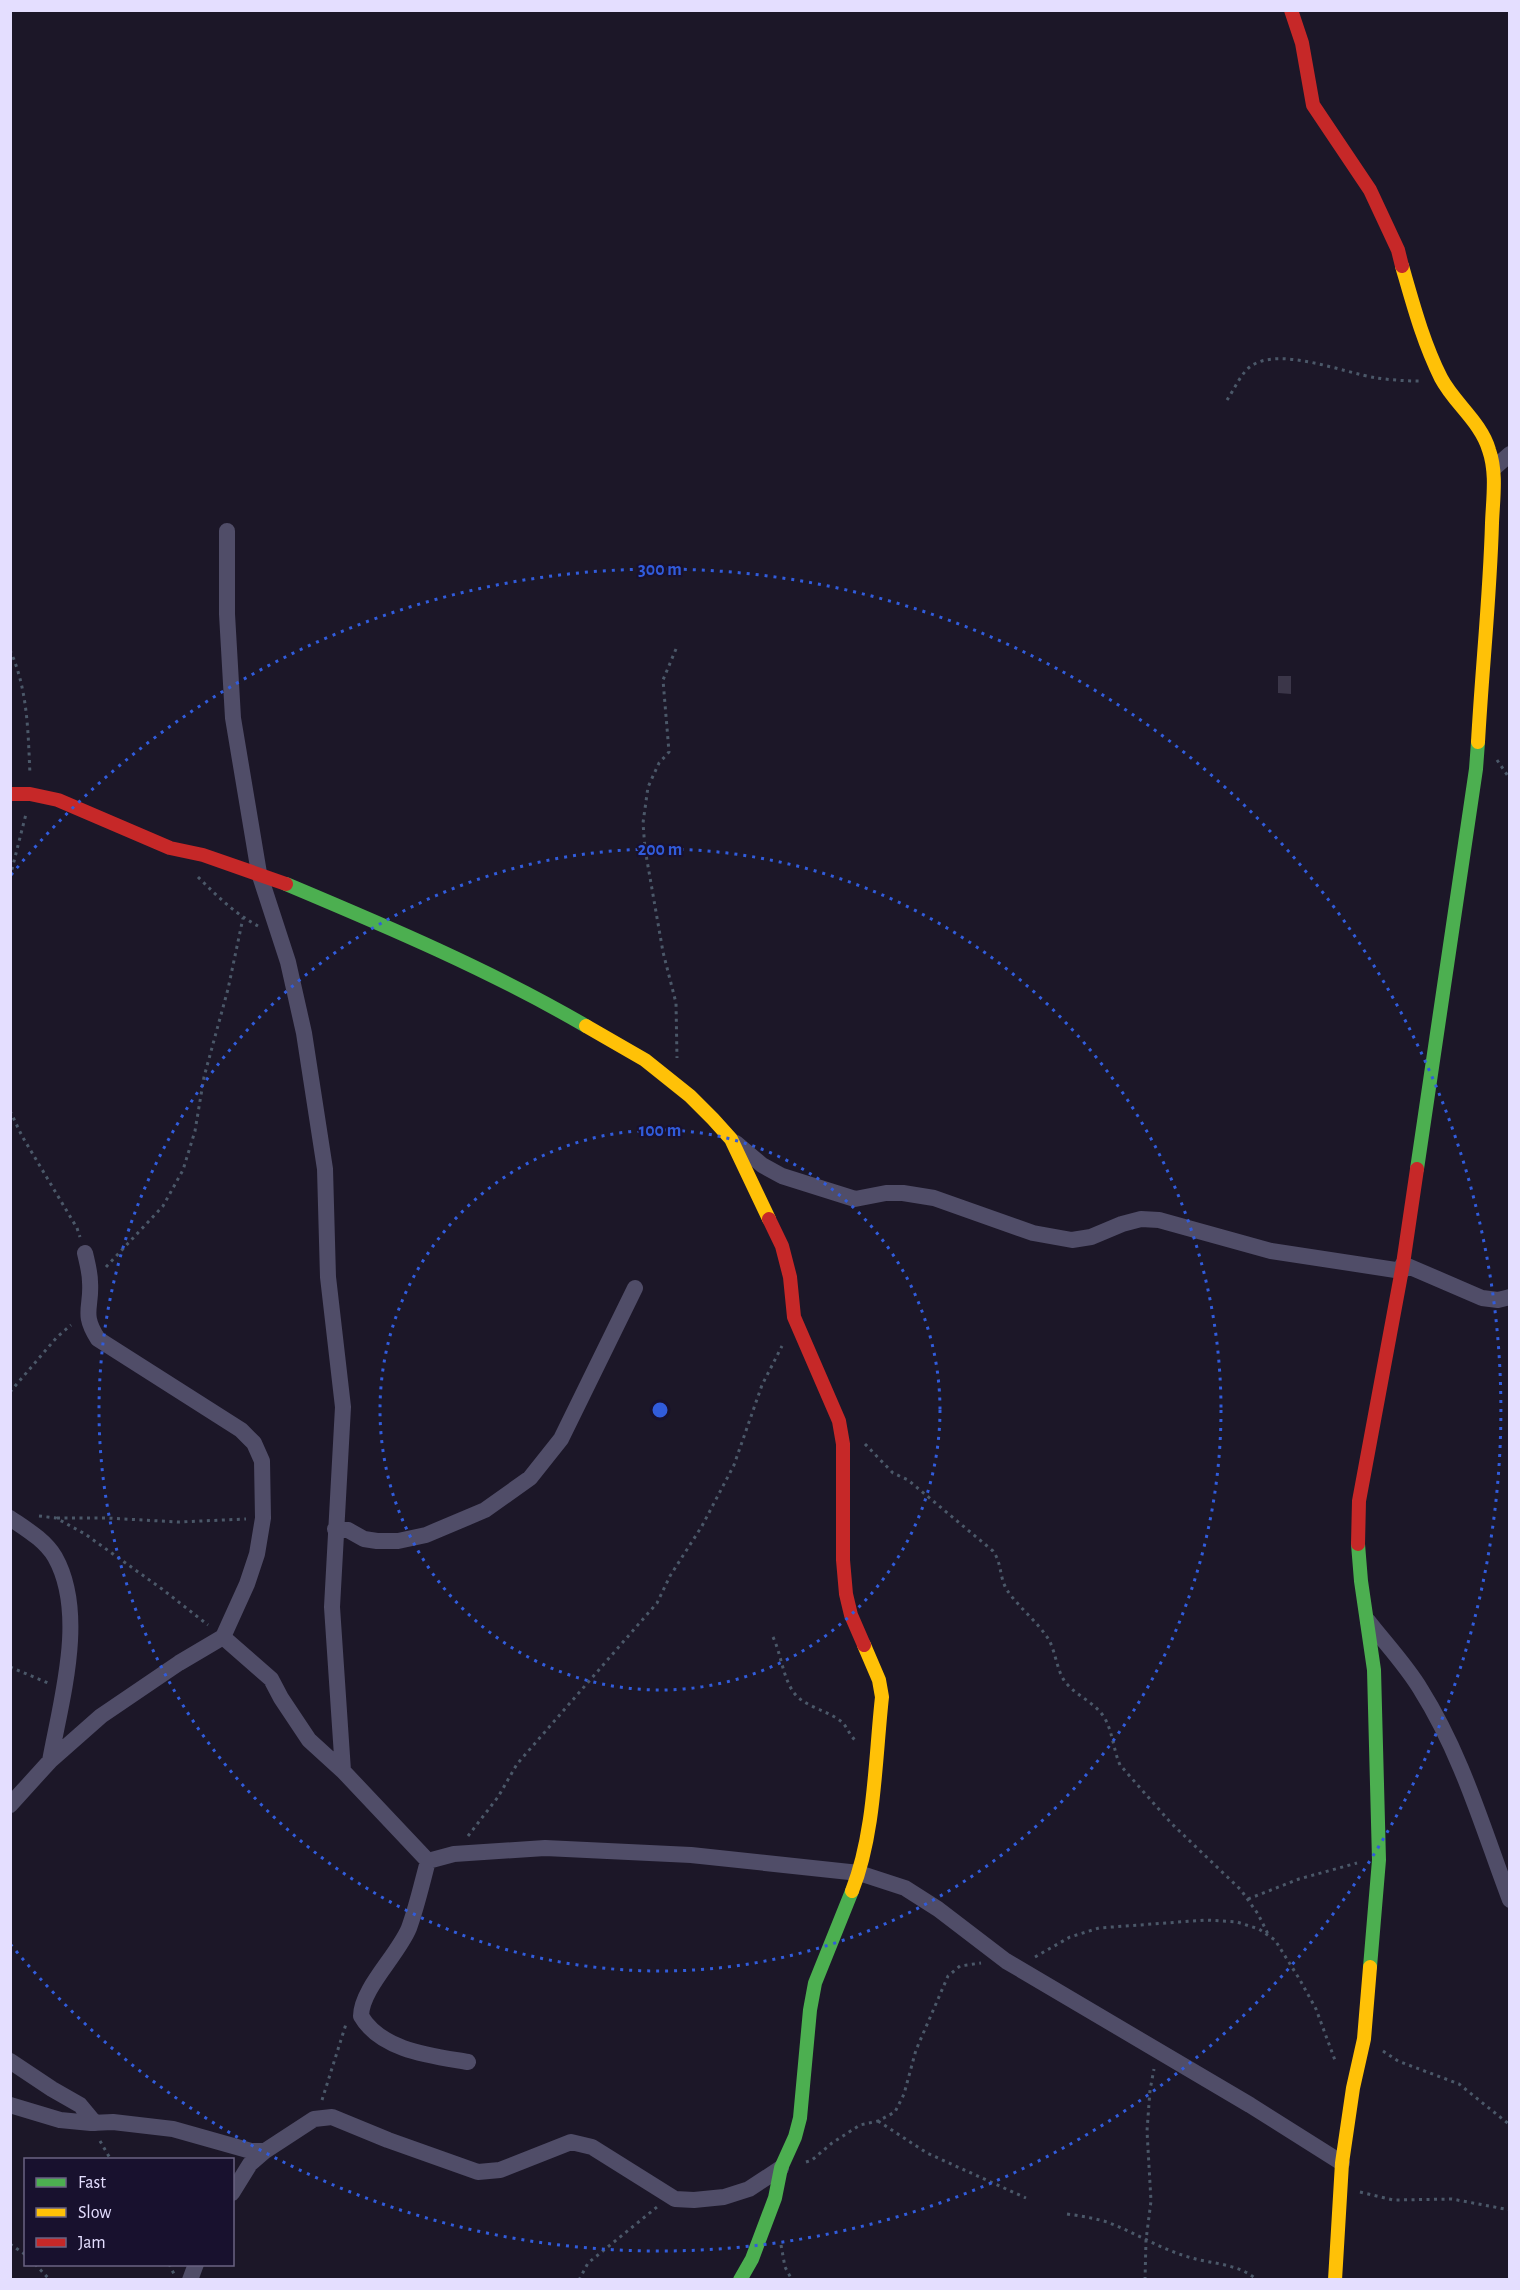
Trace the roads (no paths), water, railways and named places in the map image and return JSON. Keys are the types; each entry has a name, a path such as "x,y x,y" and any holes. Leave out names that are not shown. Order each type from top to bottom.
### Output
{"street":[{"path":"1291,10 1302,43 1313,105 1370,189 1398,250 1419,327 1442,380 1482,434 1489,448 1494,468 1491,570 1482,663 1476,769 1402,1268 1359,1501 1358,1545 1374,1670 1379,1860 1364,2039 1353,2088 1342,2163 1335,2280"},
{"path":"1494,468 1509,454"},
{"path":"227,531 227,614 233,718 259,873 294,984 304,1033 325,1169 328,1278 343,1407 332,1607 343,1771"},
{"path":"10,794 30,794 58,800 170,848 203,855 259,873 375,922 514,987 563,1012 645,1060 690,1096 731,1138 762,1165 782,1176 855,1199 886,1193 934,1198 1033,1233 1072,1240 1091,1238 1122,1224 1141,1219 1159,1220 1272,1251 1402,1268 1482,1298 1498,1299 1509,1296"},
{"path":"731,1138 782,1246 790,1277 794,1317 839,1421 843,1444 843,1560 846,1594 851,1615 879,1680 882,1696 869,1821 859,1873 815,1983 804,2054 800,2118 795,2137 782,2166 775,2198 752,2259 740,2280"},
{"path":"10,1805 50,1761 101,1716 179,1663 223,1637 247,1584 257,1554 263,1518 262,1461 254,1443 241,1430 98,1339 90,1327 87,1311 91,1283 85,1253"},
{"path":"335,1529 348,1530 364,1539 377,1541 398,1541 426,1535 485,1510 530,1478 561,1439 635,1288"},
{"path":"10,1518 41,1540 54,1555 65,1579 70,1631 64,1689 50,1761"},
{"path":"1367,1620 1420,1688 1448,1738 1470,1790 1509,1900"},
{"path":"223,1637 272,1678 281,1698 309,1740 343,1771 428,1861"},
{"path":"428,1861 454,1854 545,1848 691,1855 859,1873 905,1888 938,1909 1010,1963 1250,2105 1342,2163"},
{"path":"428,1861 409,1928 396,1953 365,1997 361,2016 376,2033 415,2052 468,2062"},
{"path":"10,2061 52,2090 80,2105 95,2123"},
{"path":"10,2105 60,2120 172,2128 251,2151 265,2151"},
{"path":"234,2190 250,2164 265,2151 314,2119 332,2117 478,2172 500,2170 565,2142 580,2143 592,2147 675,2199 724,2197 749,2189 782,2166"},
{"path":"190,2280 196,2266"}]}
